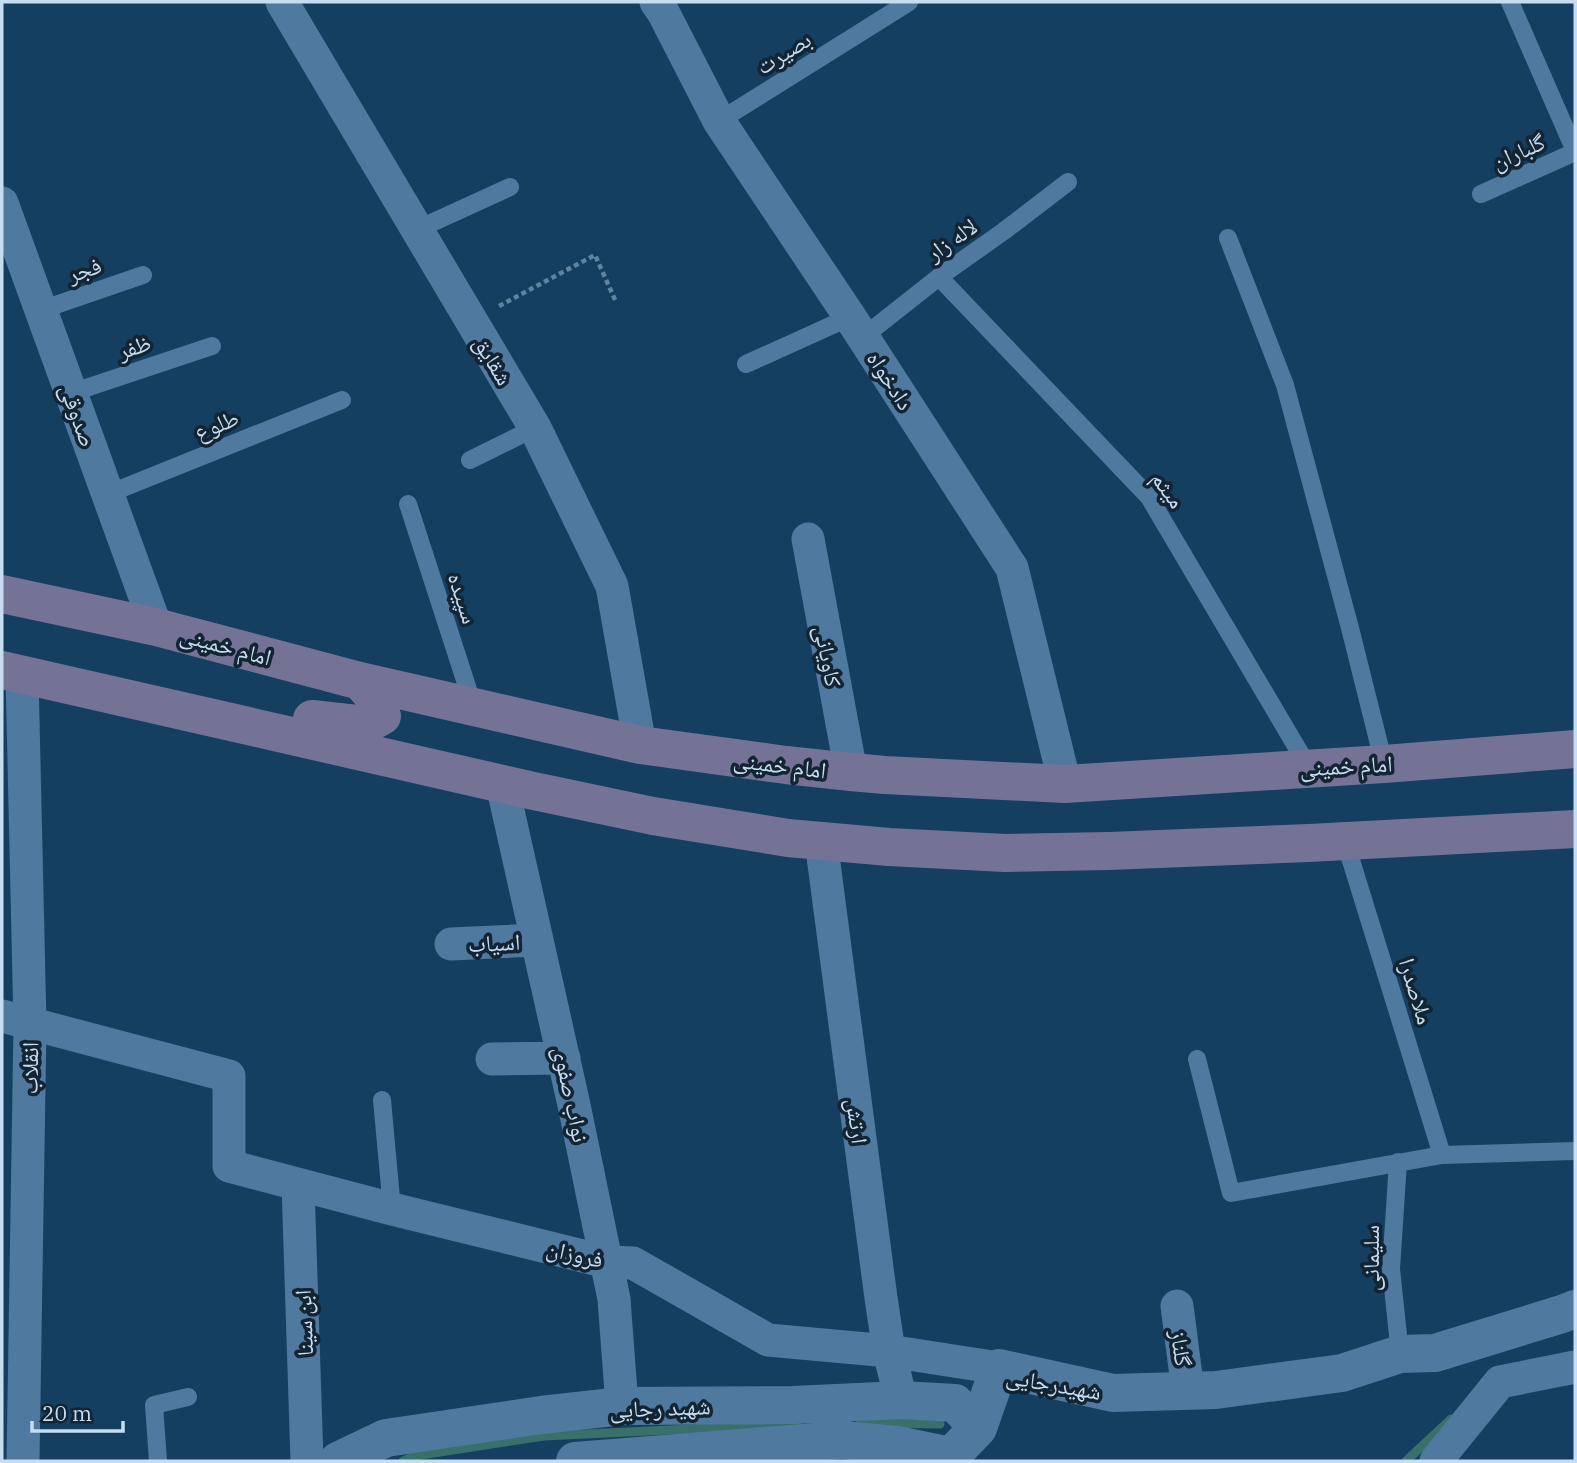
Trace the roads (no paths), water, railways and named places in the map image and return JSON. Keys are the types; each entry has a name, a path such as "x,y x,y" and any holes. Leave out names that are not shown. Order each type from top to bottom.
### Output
{"main road":[{"name":"امام خمینی","path":"2,594 156,627 360,681 640,745 851,772 1065,784 1575,749"},
{"path":"12,673 502,784 653,816 788,838 889,848 1005,853 1109,851 1575,829"},
{"path":"213,718 259,713 366,725 382,716 376,699 360,681"}],"street":[{"name":"شقایق","path":"282,2 535,428 612,586 640,745"},
{"name":"دادخواه","path":"656,2 719,121 857,327 1012,568 1065,784"},
{"name":"صدوقی","path":"2,203 156,627"},
{"name":"کاویانی","path":"808,539 851,772"},
{"name":"انقلاب","path":"12,673 23,1461"},
{"name":"نواب صفوی","path":"502,784 607,1262 614,1299 622,1406"},
{"name":"ارتش","path":"821,841 889,1351 901,1400"},
{"name":"اسیاب","path":"452,944 537,940"},
{"name":"فروزان","path":"16,1020 229,1076 229,1166 607,1262 633,1263 768,1340 889,1351 999,1368"},
{"path":"492,1059 564,1058"},
{"name":"ابن سینا","path":"298,1185 307,1461"},
{"name":"گلناز","path":"1177,1306 1188,1391"},
{"name":"شهیدرجایی","path":"575,1461 842,1440 898,1445 951,1456 977,1445 999,1368 1112,1393 1216,1390 1342,1373 1400,1353 1435,1353 1575,1309"},
{"path":"1436,1461 1500,1382 1575,1367"},
{"name":"شهید رجایی","path":"338,1461 386,1438 622,1406 793,1405 901,1400 955,1403 977,1445"}],"lane":[{"name":"بصیرت","path":"719,121 909,2"},
{"path":"1510,2 1575,151"},
{"name":"گلباران","path":"1481,194 1575,151"},
{"name":"لاله زار","path":"746,365 857,327 939,276 1068,183"},
{"path":"416,230 510,187"},
{"path":"1228,238 1284,385 1384,764"},
{"name":"فجر","path":"41,310 143,275"},
{"name":"میثم","path":"939,276 1149,497 1309,768"},
{"name":"ظفر","path":"71,393 212,346"},
{"name":"طلوع","path":"108,494 342,400"},
{"path":"470,460 535,428"},
{"name":"سپیده","path":"408,504 474,708"},
{"name":"ملاصدرا","path":"1345,841 1442,1155"},
{"path":"1197,1059 1231,1194 1442,1155 1575,1151"},
{"path":"382,1100 392,1209"},
{"name":"سلیمانی","path":"1398,1162 1391,1269 1400,1353"},
{"path":"158,1461 154,1405 188,1397"}],"waterway":[{"path":"1406,1461 1451,1419"},
{"path":"860,1423 940,1424"},
{"path":"403,1461 414,1456 544,1436 797,1424"}]}
